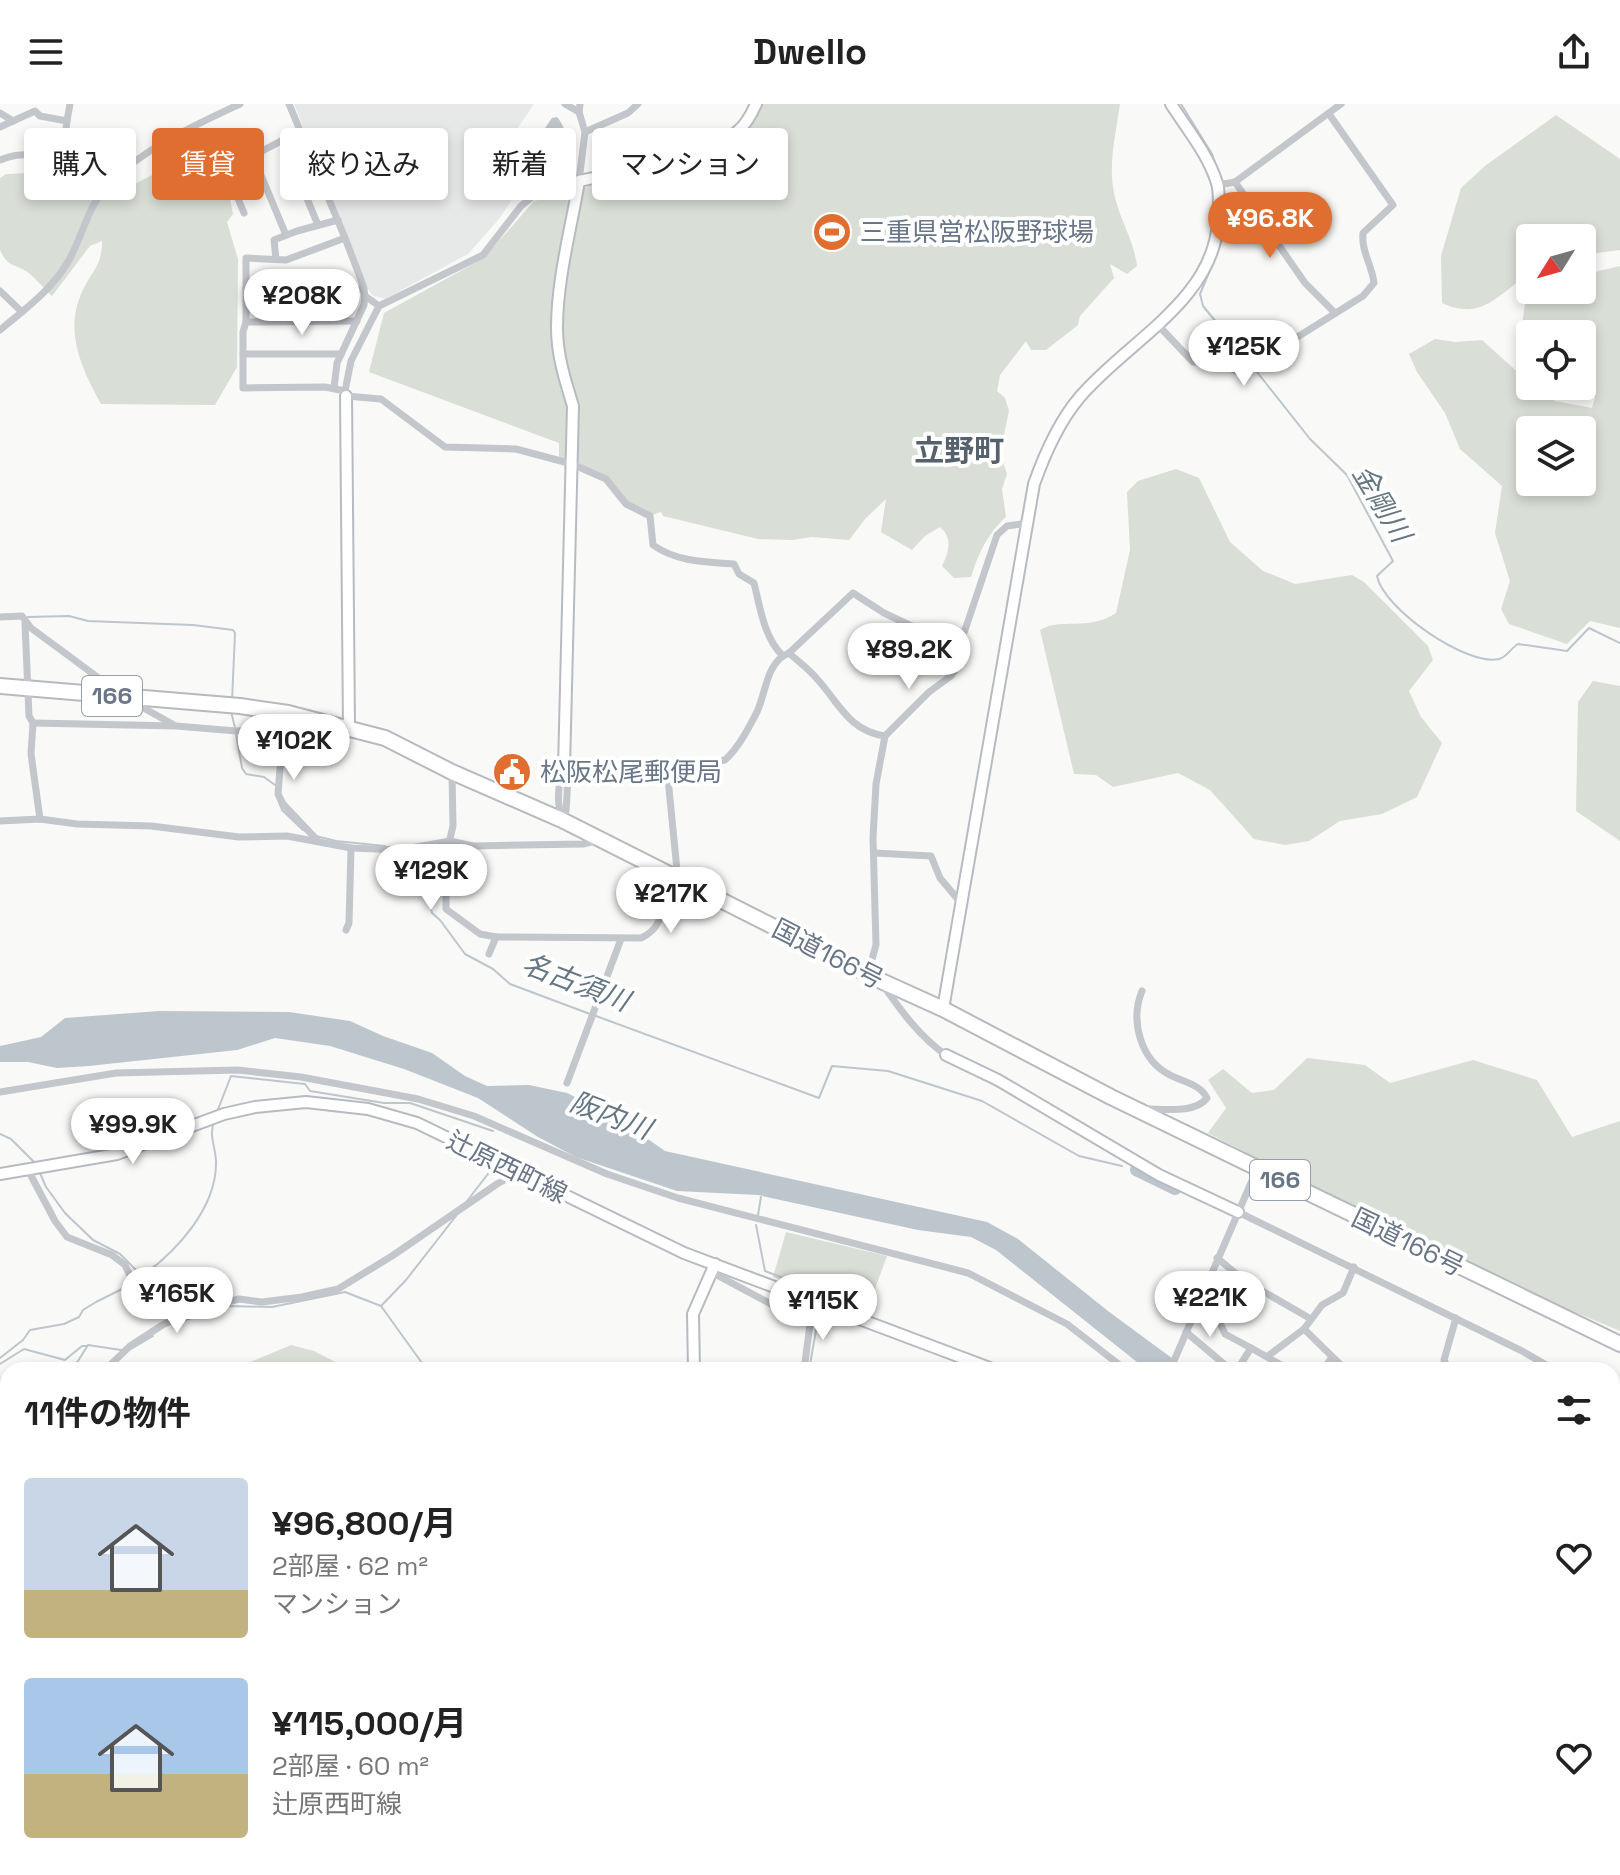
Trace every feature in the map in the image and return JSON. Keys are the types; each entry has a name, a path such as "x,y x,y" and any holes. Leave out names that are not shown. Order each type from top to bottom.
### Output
{"highway":[{"name":"国道166号","path":"0,686 240,706 344,726 385,738 452,772 562,816 601,840 943,1009 1134,1109 1620,1344"}],"street":[{"path":"66,128 70,104"},
{"path":"194,128 240,104"},
{"path":"289,104 299,128"},
{"path":"562,816 559,808 560,776 564,768 573,406 560,363 557,327 585,132 580,108 565,104"},
{"path":"585,132 628,113 638,104"},
{"path":"33,723 283,731 344,726 346,393 351,361 379,306 483,255 521,206 538,192 552,186 629,171 723,141 739,130 756,104"},
{"path":"943,1009 1038,473 1062,420 1081,396 1192,289 1210,262 1217,238 1218,185 1202,149 1171,104"},
{"path":"1218,185 1235,182 1341,104"},
{"path":"0,127 32,107 40,116 67,121"},
{"path":"0,113 13,121"},
{"path":"1157,324 1193,362 1221,363 1240,373 1363,296 1374,283 1362,245 1363,233 1393,205 1329,114"},
{"path":"0,330 58,277 69,260 92,206 107,185 152,151"},
{"path":"0,160 24,154"},
{"path":"264,182 286,235"},
{"path":"1235,182 1305,283 1335,313"},
{"path":"239,200 244,213"},
{"path":"308,200 318,225"},
{"path":"329,200 364,292 364,305 335,370 334,388"},
{"path":"276,259 274,240 338,220"},
{"path":"345,238 286,260 246,258 243,388 334,388 381,399 445,447 516,449 572,464 606,479 626,504 650,516 653,545 663,552 693,561 734,564 739,574 754,583 763,621 776,649 818,680 843,715 873,734 885,736"},
{"path":"246,289 364,292 379,306"},
{"path":"0,291 22,312"},
{"path":"246,322 357,321"},
{"path":"243,354 341,354"},
{"path":"956,647 965,630 997,535 1007,526 1028,523"},
{"path":"452,772 453,826 446,855 446,909 480,934 496,937 641,938 653,933 658,926 667,882 677,870 668,779 681,765 693,761 725,760 734,752 758,710 771,670 786,654 853,593 884,613 956,647 965,657 951,676 929,692 885,736 876,784 873,838 874,976 907,1018 935,1048 946,1055 998,1080 1159,1175 1354,1267 1540,1362"},
{"path":"0,617 24,621 125,697 176,726"},
{"path":"24,621 29,716 33,723 31,754 40,819"},
{"path":"283,731 278,794 283,804 315,838"},
{"path":"0,821 40,819 77,824 151,826 239,837 315,838 351,848 403,850 450,841 473,846 583,844 601,840"},
{"path":"346,930 349,923 351,848"},
{"path":"875,853 931,856 940,878 961,903"},
{"path":"489,954 496,937"},
{"path":"567,1083 621,939"},
{"path":"1134,1109 1188,1108 1199,1106 1207,1098 1202,1090 1162,1070 1150,1058 1139,1035 1136,1016 1142,991"},
{"path":"0,1092 116,1073 248,1070 429,1102 486,1121 607,1174 678,1198 968,1273 1067,1324 1116,1362"},
{"name":"辻原西町線","path":"0,1174 117,1154 255,1107 321,1102 368,1109 417,1123 713,1268 821,1303 973,1362"},
{"path":"1173,1362 1257,1169"},
{"path":"28,1170 67,1237 112,1255 125,1265 132,1280 173,1285 201,1295 213,1305"},
{"path":"114,1362 130,1346 164,1324 213,1305 228,1301 262,1302 338,1289 517,1173"},
{"path":"1217,1258 1245,1281 1311,1319"},
{"path":"1268,1356 1304,1329 1322,1305 1343,1293 1354,1267"},
{"path":"694,1362 693,1314 713,1268 771,1304 811,1311"},
{"path":"1204,1294 1208,1296 1225,1334 1277,1362"},
{"path":"805,1362 811,1311 821,1303"},
{"path":"1445,1362 1456,1318"},
{"path":"1304,1329 1337,1362"},
{"path":"1186,1332 1224,1362"},
{"path":"1240,1362 1251,1348"},
{"path":"1329,1362 1332,1357"}],"shaded area":[{"path":"294,104 534,104 518,128 464,128 464,200 512,200 499,219 468,254 385,299 372,295 368,289 332,200 448,200 448,128 304,128"},
{"path":"756,104 1120,104 1113,148 1112,182 1137,266 1127,274 1110,264 1114,278 1080,316 1078,325 1046,350 1031,350 1026,341 1000,375 997,391 1005,398 1009,411 1000,453 1007,474 1002,489 1006,517 984,545 971,577 954,578 942,566 948,545 947,536 940,527 925,536 912,550 881,532 886,499 849,540 812,537 758,539 663,516 661,512 650,516 626,504 606,479 559,460 559,443 369,372 384,313 484,258 534,201 576,200 576,190 592,185 592,200 788,200 788,128 740,128"},
{"path":"1556,115 1620,159 1620,250 1596,253 1596,224 1516,224 1516,284 1479,307 1456,308 1442,303 1441,256 1461,188 1485,166"},
{"path":"24,173 24,200 136,200 136,183 152,175 152,200 230,200 233,214 227,222 238,259 237,367 215,405 101,404 81,363 75,321 82,292 98,263 102,241 90,246 52,296 29,274 5,259 0,250 0,178 6,174"},
{"path":"1620,266 1620,628 1590,621 1567,644 1509,624 1501,609 1510,581 1495,533 1502,486 1460,449 1445,413 1417,372 1409,354 1435,339 1455,342 1482,340 1516,370 1516,400 1554,400 1592,408 1596,400 1596,320 1523,320 1525,304 1596,304 1596,272"},
{"path":"1176,469 1199,478 1230,542 1263,571 1295,584 1352,575 1364,582 1428,646 1433,660 1409,691 1421,717 1442,743 1417,797 1382,814 1340,821 1309,841 1285,845 1254,839 1210,790 1178,773 1113,787 1096,775 1074,774 1040,630 1048,626 1095,622 1116,613 1130,550 1127,492 1138,481"},
{"path":"1593,681 1620,686 1620,841 1576,811 1578,702"},
{"path":"1307,1058 1365,1065 1390,1083 1473,1060 1537,1080 1572,1137 1620,1121 1620,1331 1479,1272 1208,1133 1226,1108 1208,1080 1223,1069 1252,1093 1274,1090"},
{"path":"786,1232 887,1256 867,1310 773,1277"},
{"path":"291,1345 314,1351 335,1362 250,1362"}],"water":[{"path":"557,117 563,128 545,128 552,118"},
{"name":"阪内川","path":"159,1011 289,1012 350,1021 432,1053 465,1076 487,1086 529,1085 567,1093 615,1116 665,1151 987,1222 1018,1239 1177,1362 1137,1362 996,1250 971,1237 918,1230 758,1195 677,1191 576,1157 538,1137 478,1098 404,1069 330,1046 275,1038 237,1050 89,1066 57,1068 28,1062 0,1062 0,1046 41,1037 65,1018"}],"waterway":[{"name":"金剛川","path":"1181,104 1212,154 1221,180"},
{"name":"金剛川","path":"1224,198 1218,251 1200,294 1203,306 1249,362"},
{"name":"金剛川","path":"1253,367 1310,439 1347,475 1393,561 1377,576 1394,604 1410,619 1448,645 1485,659 1502,658 1518,644 1567,651 1589,628 1620,643"},
{"name":"名古須川","path":"28,617 69,616 88,621 193,625 233,630 232,701"},
{"name":"名古須川","path":"231,711 235,728"},
{"name":"名古須川","path":"236,734 242,768 246,774 264,777 275,785"},
{"name":"名古須川","path":"276,795 282,810 303,830"},
{"name":"名古須川","path":"316,836 385,846"},
{"name":"名古須川","path":"405,852 426,889 432,913 465,954 493,969 510,984 590,1014"},
{"name":"名古須川","path":"596,1016 819,1098 832,1066 888,1071 982,1101 1079,1156 1122,1166"},
{"path":"217,1112 231,1076 305,1084 310,1091 384,1103 410,1103 493,1131"},
{"path":"142,1276 181,1241 209,1197 216,1165 212,1133 214,1122"},
{"path":"0,1134 11,1139 35,1163"},
{"path":"467,1201 491,1170"},
{"name":"名古須川","path":"1136,1170 1175,1189"},
{"path":"40,1173 65,1213 93,1240 120,1254 142,1276 175,1281"},
{"path":"758,1215 761,1197"},
{"path":"381,1306 406,1280 456,1216"},
{"path":"756,1225 765,1271 825,1294 822,1302"},
{"path":"0,1358 23,1340 30,1330 64,1324 79,1317 83,1310 96,1302 126,1287"},
{"path":"196,1289 219,1300"},
{"path":"179,1322 228,1306 272,1307 345,1292 381,1306 421,1362"},
{"path":"810,1362 820,1308"},
{"path":"131,1349 153,1336"},
{"path":"77,1362 88,1345 121,1350"},
{"path":"3,1362 24,1349 65,1360 82,1346 87,1346"}],"place":[{"name":"三重県営松阪野球場","path":"832,232"},
{"name":"松阪松尾郵便局","path":"512,772"}],"district":[{"name":"立野町","path":"959,451"}]}
